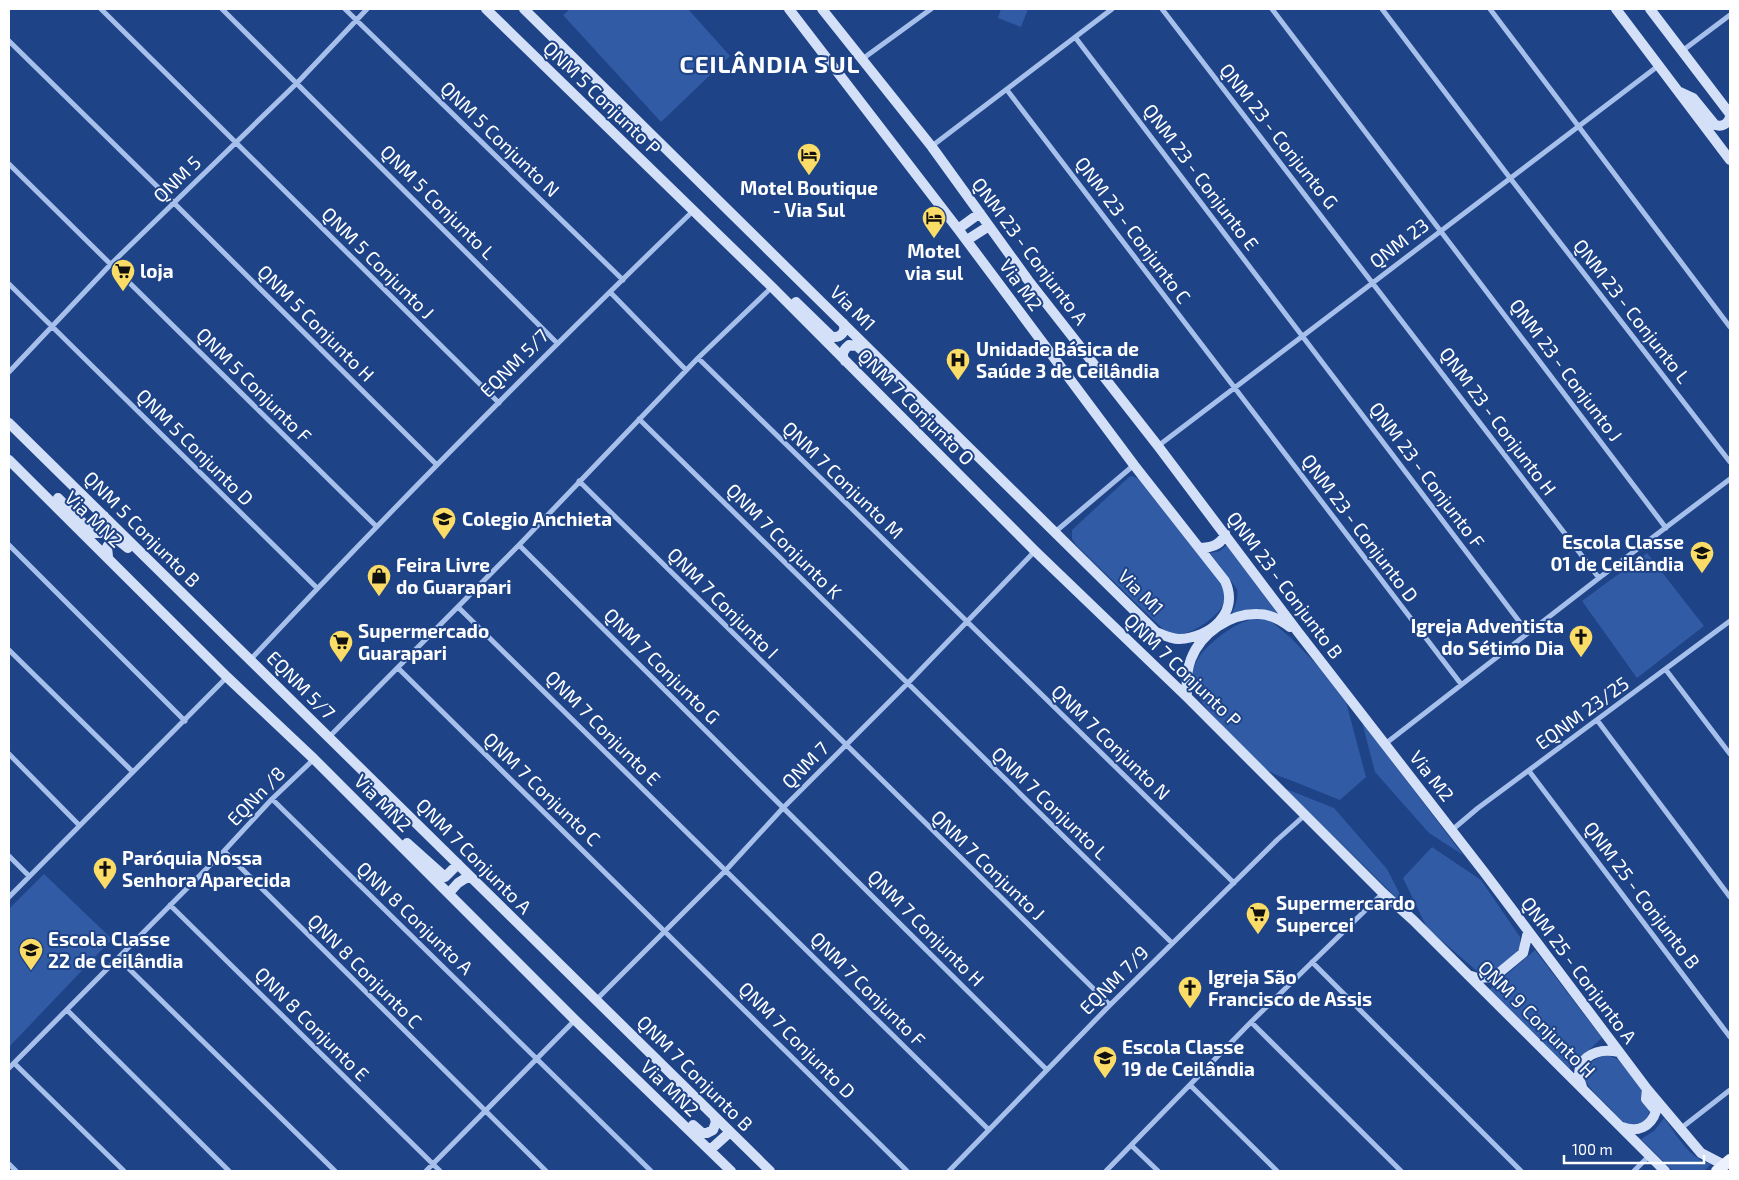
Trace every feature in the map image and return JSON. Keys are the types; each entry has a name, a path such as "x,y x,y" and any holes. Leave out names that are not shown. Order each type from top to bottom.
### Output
{"main road":[{"name":"QNM 5 Conjunto P","path":"486,9 692,212"},
{"name":"Via M1","path":"524,9 1156,632 1177,639 1195,636 1213,628"},
{"name":"Via M2","path":"789,9 958,229 1134,465 1225,581 1230,598 1228,607 1213,628"},
{"path":"822,9 932,147"},
{"path":"1616,9 1730,160"},
{"path":"1650,10 1730,115 1728,122 1724,125 1715,125 1693,98 1677,90"},
{"name":"QNM 23 - Conjunto A","path":"932,147 1033,287 1158,446"},
{"path":"692,212 772,287"},
{"path":"958,229 980,213"},
{"path":"966,240 988,226"},
{"path":"750,266 779,286 830,335 835,337 841,335 845,330 843,323"},
{"name":"QNM 7 Conjunto O","path":"772,287 1035,551"},
{"path":"846,361 843,354 846,348 852,345 857,346 910,398 937,416"},
{"name":"QNM 5 Conjunto B","path":"9,423 251,659"},
{"name":"QNM 23 - Conjunto B","path":"1158,446 1385,744"},
{"path":"12,463 51,492 93,533 101,533 107,526 103,515"},
{"name":"Via MN2","path":"12,463 227,677 314,759 575,1020 731,1171"},
{"path":"1199,548 1210,548 1216,545 1222,541 1225,533"},
{"path":"108,557 106,552 108,545 110,542 118,540 163,584 187,598"},
{"name":"QNM 7 Conjunto P","path":"1035,551 1187,697 1305,815"},
{"path":"1187,697 1186,675 1190,660 1195,650 1213,628 1234,618 1259,614 1280,620 1298,632"},
{"name":"EQNM 5/7","path":"251,659 329,737"},
{"name":"QNM 7 Conjunto A","path":"329,737 596,1000"},
{"name":"Via M2","path":"1385,744 1452,830"},
{"path":"368,814 398,835 445,877 458,864"},
{"path":"1305,815 1382,893"},
{"name":"QNM 25 - Conjunto A","path":"1452,830 1680,1130 1701,1154 1724,1165"},
{"path":"449,893 468,876"},
{"name":"QNM 9 Conjunto H","path":"1382,893 1413,920 1665,1171"},
{"path":"1467,975 1477,978 1494,978 1523,953 1528,932"},
{"name":"QNM 7 Conjunto B","path":"596,1000 770,1171"},
{"path":"1583,1090 1579,1074 1585,1060 1599,1051 1619,1052"},
{"path":"616,1060 656,1089 702,1134 713,1130 716,1122 714,1116"},
{"path":"1617,1123 1622,1127 1632,1130 1642,1128 1651,1122 1656,1111 1646,1099 1648,1089"},
{"path":"710,1150 730,1132"}],"street":[{"name":"QNM 5 Conjunto J","path":"101,9 499,403"},
{"name":"QNM 5 Conjunto L","path":"222,9 558,343"},
{"name":"QNM 5 Conjunto N","path":"345,9 624,280"},
{"name":"QNM 5","path":"9,372 111,264 237,144 367,9"},
{"path":"861,60 931,9"},
{"path":"932,147 1112,9"},
{"name":"QNM 23 - Conjunto G","path":"1162,9 1373,282"},
{"name":"QNM 23 - Conjunto J","path":"1272,9 1442,230 1666,528"},
{"name":"QNM 23 - Conjunto L","path":"1382,9 1730,462"},
{"path":"1490,9 1730,327"},
{"path":"1682,51 1730,15"},
{"name":"QNM 23 - Conjunto E","path":"1075,37 1303,336"},
{"name":"QNM 5 Conjunto H","path":"9,41 174,202 437,465"},
{"name":"QNM 23","path":"1158,446 1658,66"},
{"name":"QNM 23 - Conjunto C","path":"1007,90 1235,389"},
{"name":"QNM 5 Conjunto F","path":"9,164 376,526"},
{"name":"EQNM 5/7","path":"251,659 376,526 558,343 692,212"},
{"name":"QNM 23 - Conjunto H","path":"1373,282 1598,578"},
{"name":"QNM 5 Conjunto D","path":"9,284 317,588"},
{"name":"EQNM 5/7","path":"329,737 519,545 686,370 772,287"},
{"path":"610,292 686,370"},
{"name":"QNM 23 - Conjunto F","path":"1303,336 1528,633"},
{"name":"QNM 7 Conjunto M","path":"698,358 968,622"},
{"name":"QNM 23 - Conjunto D","path":"1235,389 1461,684"},
{"name":"QNM 7 Conjunto K","path":"639,419 907,684"},
{"path":"1055,532 1134,465"},
{"path":"1385,744 1598,578 1730,479"},
{"name":"QNM 7 Conjunto I","path":"579,481 845,746"},
{"path":"9,545 185,721"},
{"name":"QNM 7 Conjunto G","path":"519,545 783,808"},
{"name":"QNM 7","path":"596,1000 726,870 783,808 968,622 1035,551"},
{"name":"QNM 7 Conjunto E","path":"458,607 726,870"},
{"name":"EQNM 23/25","path":"1452,830 1478,808 1730,621"},
{"name":"QNM 7 Conjunto N","path":"968,622 1234,883"},
{"path":"9,650 133,772"},
{"name":"QNM 7 Conjunto C","path":"398,668 665,931"},
{"path":"1666,670 1730,754"},
{"path":"9,897 227,677"},
{"name":"QNM 7 Conjunto L","path":"907,684 1172,943"},
{"path":"1597,720 1730,897"},
{"name":"QNM 7 Conjunto J","path":"845,746 1110,1005"},
{"path":"9,754 79,825"},
{"name":"EQNn /8","path":"9,1068 224,851 272,799 314,759"},
{"name":"QNM 25 - Conjunto B","path":"1529,771 1730,1037"},
{"name":"QNN 8 Conjunto A","path":"272,799 652,1171"},
{"name":"QNM 7 Conjunto H","path":"783,808 1047,1070"},
{"name":"EQNM 7/9","path":"949,1171 1172,943 1305,815"},
{"name":"QNN 8 Conjunto C","path":"224,851 546,1171"},
{"path":"9,856 29,876"},
{"name":"QNM 7 Conjunto F","path":"726,870 989,1130"},
{"path":"1106,1171 1251,1022 1382,893"},
{"name":"QNN 8 Conjunto E","path":"170,905 440,1171"},
{"name":"QNM 7 Conjunto D","path":"665,931 907,1171"},
{"path":"118,958 335,1171"},
{"path":"1312,962 1521,1171"},
{"path":"67,1010 229,1171"},
{"path":"426,1171 575,1020"},
{"path":"1251,1022 1400,1171"},
{"path":"14,1063 124,1171"},
{"path":"1190,1085 1277,1171"},
{"path":"1680,1130 1730,1090"},
{"path":"1132,1146 1158,1171"},
{"path":"1634,1171 1650,1156"},
{"path":"9,1164 16,1171"}],"shaded area":[{"path":"570,9 688,9 730,56 661,122 563,15"},
{"path":"1001,9 1028,9 1021,27 998,18"},
{"path":"1132,476 1141,480 1222,585 1224,594 1223,605 1208,621 1190,632 1177,634 1164,630 1072,539 1072,530"},
{"path":"1227,545 1278,614 1272,611 1255,609 1231,615 1237,599 1237,589 1210,553 1220,551"},
{"path":"1647,553 1704,626 1637,678 1582,601"},
{"path":"1254,619 1267,620 1273,623 1290,637 1319,667 1346,702 1366,777 1340,800 1276,775 1265,768 1213,716 1196,693 1193,681 1194,668 1201,655 1228,630 1243,622"},
{"path":"1362,722 1463,855 1429,833 1375,772"},
{"path":"1286,789 1334,808 1387,869 1407,908"},
{"path":"1432,847 1481,880 1520,937 1520,948 1507,962 1490,973 1478,972 1427,928 1403,878"},
{"path":"44,874 112,939 9,1047 9,909"},
{"path":"1535,950 1602,1038 1569,1068 1489,990"},
{"path":"1603,1056 1610,1056 1619,1060 1644,1092 1650,1110 1646,1120 1635,1124 1624,1122 1589,1086 1585,1080 1584,1073 1586,1067 1592,1061"},
{"path":"1664,1118 1690,1152 1711,1164 1704,1171 1673,1171 1641,1139 1654,1131"}],"place":[{"name":"Motel Boutique - Via Sul","path":"809,176"},
{"name":"Motel via sul","path":"934,239"},
{"name":"loja","path":"123,292"},
{"name":"Unidade Básica de Saúde 3 de Ceilândia","path":"958,381"},
{"name":"Colegio Anchieta","path":"444,540"},
{"name":"Escola Classe 01 de Ceilândia","path":"1702,574"},
{"name":"Feira Livre do Guarapari","path":"379,597"},
{"name":"Igreja Adventista do Sétimo Dia","path":"1581,658"},
{"name":"Supermercado Guarapari","path":"341,663"},
{"name":"Paróquia Nossa Senhora Aparecida","path":"105,890"},
{"name":"Supermercardo Supercei","path":"1258,935"},
{"name":"Escola Classe 22 de Ceilândia","path":"31,971"},
{"name":"Igreja São Francisco de Assis","path":"1190,1009"},
{"name":"Escola Classe 19 de Ceilândia","path":"1105,1079"}],"district":[{"name":"CEILÂNDIA SUL","path":"770,65"}]}
